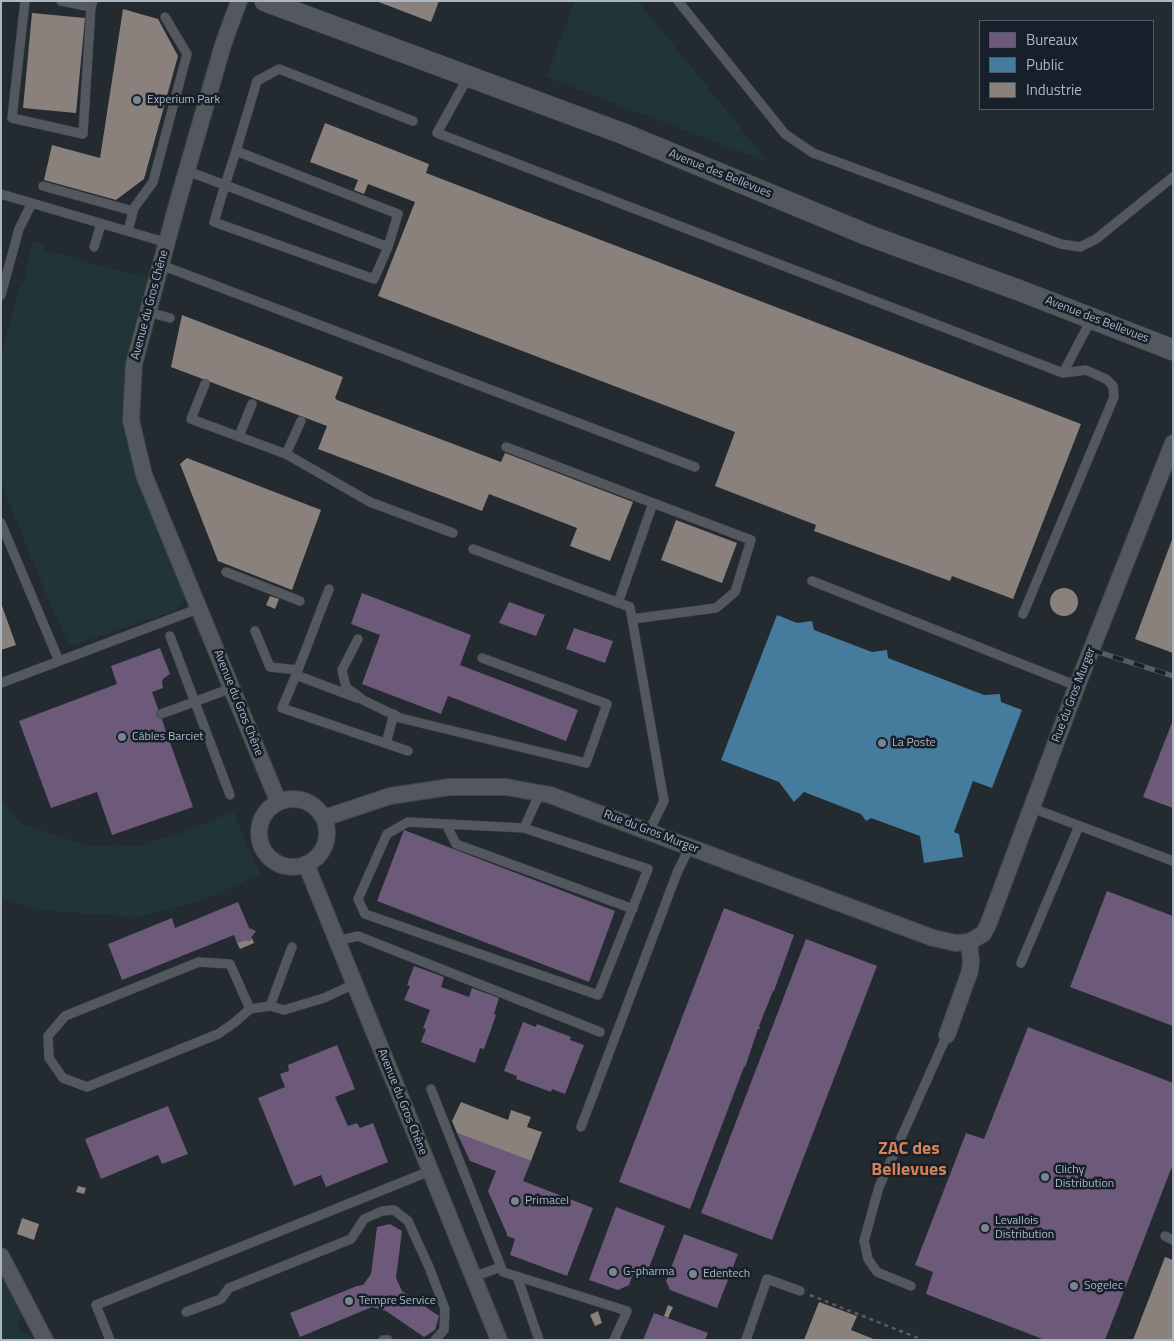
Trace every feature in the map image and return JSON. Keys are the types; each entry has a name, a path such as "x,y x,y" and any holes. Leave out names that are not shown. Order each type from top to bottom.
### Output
{"street":[{"name":"Avenue du Gros Chêne","path":"239,1 187,171 134,364 131,420 144,475 278,801"},
{"name":"Avenue des Bellevues","path":"265,1 624,134 870,236 1173,350"},
{"name":"Rue du Gros Murger","path":"324,818 375,800 421,790 450,787 506,788 540,793 690,846 933,938 956,944 969,942 982,934 988,925 1077,686 1173,442"},
{"path":"292,798 308,802 320,811 324,818 327,832 325,845 318,857 299,867 283,866 269,857 260,844 259,828 261,820 264,813 278,801 292,798"},
{"name":"Avenue du Gros Chêne","path":"306,864 499,1340"},
{"path":"947,1035 972,962 969,942"},
{"path":"1,1256 44,1340"}],"lane":[{"path":"24,1 12,118 83,134 92,4 61,1"},
{"path":"678,1 785,134 813,153 1061,244 1080,247 1096,239 1173,178"},
{"path":"128,232 133,211 153,182 186,54 165,17"},
{"path":"236,151 398,214 388,247 374,279 214,222 257,82 279,69 413,121"},
{"path":"468,76 438,133 1063,373 1086,370 1106,379 1113,386 1114,397 1023,614"},
{"path":"187,171 388,247"},
{"path":"42,186 133,211"},
{"path":"1,194 168,243"},
{"path":"1,295 19,229 32,203"},
{"path":"94,247 101,224"},
{"path":"161,265 695,467"},
{"path":"148,312 170,318"},
{"path":"1063,373 1092,318"},
{"path":"205,384 191,419 286,454 370,502 453,533"},
{"path":"239,436 252,404"},
{"path":"286,454 301,420"},
{"path":"506,447 752,540 735,592 716,608 632,619"},
{"path":"618,603 653,503"},
{"path":"1,523 59,661"},
{"path":"473,550 630,607 664,801 649,831"},
{"path":"226,572 300,601"},
{"path":"812,581 1077,686"},
{"path":"329,589 282,708 408,751"},
{"path":"1,684 200,608"},
{"path":"255,631 270,667 297,673 400,718 586,763 607,704 482,658"},
{"path":"170,636 230,795"},
{"path":"358,639 342,670 346,686 362,700"},
{"path":"161,714 232,688"},
{"path":"386,743 394,714"},
{"path":"524,828 540,793"},
{"path":"1032,808 1173,861"},
{"path":"408,822 446,824 524,828 648,869 598,996 366,914 358,899 387,834 408,822"},
{"path":"446,824 456,844 632,909"},
{"path":"1021,963 1079,826"},
{"path":"581,1127 677,873 690,846"},
{"path":"337,941 358,936 600,1032"},
{"path":"270,1006 292,947"},
{"path":"250,1009 230,964 199,962 66,1016 48,1036 49,1058 63,1078 87,1087 218,1034 250,1009 270,1006 284,1010 324,998 354,984"},
{"path":"911,1286 877,1272 868,1260 864,1241 879,1187 947,1035"},
{"path":"431,1089 503,1272 627,1311 614,1340"},
{"path":"110,1340 96,1305 430,1171"},
{"path":"186,1312 221,1299 229,1288 351,1239 364,1219 382,1211 394,1210 408,1221 429,1267 445,1309 444,1330 435,1340"},
{"path":"473,1277 501,1267"},
{"path":"517,1276 538,1340"},
{"path":"746,1340 767,1280 800,1291"},
{"path":"383,1340 388,1340"}],"path":[{"path":"800,1291 923,1340"}],"green space":[{"path":"575,1 638,1 768,162 546,77"},
{"path":"33,241 44,244 44,250 149,277 126,369 125,411 186,598 177,610 75,645 67,641 1,482 1,354 19,290 23,284"},
{"path":"1,800 22,824 89,846 142,845 190,830 233,811 260,874 208,898 136,917 38,910 1,898"},
{"path":"1,1275 22,1316 18,1327 34,1340 1,1340"}],"building: Bureaux":[{"path":"362,593 471,635 460,665 578,710 566,741 448,696 441,714 362,684 380,635 351,624"},
{"path":"509,602 545,615 536,636 499,623"},
{"path":"574,628 613,641 605,663 566,649"},
{"path":"160,648 170,674 163,679 163,688 152,692 193,807 112,835 97,792 51,808 19,721 117,684 111,666"},
{"path":"1173,720 1173,808 1143,797"},
{"path":"404,830 615,911 589,982 377,901"},
{"path":"1107,891 1173,916 1173,1026 1070,987"},
{"path":"238,902 249,928 256,931 249,941 237,943 234,935 122,980 108,944 172,918 175,928"},
{"path":"724,908 794,935 759,1026 760,1029 758,1029 690,1209 619,1182"},
{"path":"806,939 877,966 772,1240 701,1213"},
{"path":"414,966 444,977 441,987 469,997 472,988 499,998 494,1014 496,1015 484,1049 480,1048 475,1063 421,1042 426,1029 423,1028 430,1010 404,1000 410,986 407,985"},
{"path":"523,1022 536,1027 537,1024 571,1037 570,1040 584,1045 565,1094 552,1089 551,1092 516,1079 517,1076 504,1071"},
{"path":"1028,1027 1173,1083 1173,1164 1105,1340 1045,1340 926,1294 933,1272 915,1265 966,1133 984,1139"},
{"path":"337,1045 355,1089 335,1097 348,1126 357,1123 360,1128 373,1123 388,1162 326,1187 321,1175 294,1186 258,1098 285,1087 280,1074 289,1071 288,1065"},
{"path":"168,1106 188,1154 162,1164 158,1155 101,1179 85,1139"},
{"path":"457,1133 531,1161 523,1181 593,1208 567,1276 510,1255 515,1239 507,1236 488,1191 496,1171 470,1161"},
{"path":"616,1207 665,1226 645,1278 633,1274 629,1285 618,1290 589,1280"},
{"path":"390,1224 402,1231 396,1278 402,1291 439,1316 435,1330 424,1337 386,1311 372,1307 300,1337 290,1313 363,1285 371,1274 377,1227"},
{"path":"684,1234 738,1254 717,1308 670,1290 666,1281"},
{"path":"654,1313 708,1333 705,1340 643,1340"}],"building: Public":[{"path":"777,615 797,623 812,621 814,630 872,652 887,650 888,658 984,695 1000,694 1001,702 1022,710 992,788 973,781 954,832 959,834 963,857 924,863 920,836 871,818 866,821 861,814 804,792 794,802 779,782 721,760"}],"building: Industrie":[{"path":"376,1 439,1 431,22"},
{"name":"Experium Park","path":"123,9 158,19 178,56 144,179 116,200 44,180 52,145 100,158"},
{"path":"32,13 85,18 76,113 23,108"},
{"path":"325,123 429,164 426,173 1081,424 1013,599 952,576 950,581 814,531 816,525 715,486 735,432 378,296 415,202 368,184 364,194 354,190 358,180 310,162"},
{"path":"182,315 343,377 335,398 337,400 501,462 505,453 633,502 610,561 570,546 577,528 489,494 482,511 318,449 327,426 171,367"},
{"path":"187,458 321,510 292,590 218,561 180,464"},
{"path":"676,520 737,543 722,583 661,560"},
{"path":"1173,537 1173,653 1135,639"},
{"path":"1064,588 1074,592 1078,602 1074,612 1064,616 1054,612 1050,602 1054,592"},
{"path":"270,596 279,599 275,609 266,605"},
{"path":"1,603 16,645 1,650"},
{"path":"252,938 254,943 240,949 237,943 249,941"},
{"path":"461,1102 508,1120 511,1110 531,1117 527,1127 542,1132 531,1161 457,1133 452,1121"},
{"path":"78,1186 86,1188 84,1194 76,1192"},
{"path":"22,1218 39,1224 34,1240 17,1234"},
{"path":"1165,1257 1173,1260 1173,1340 1133,1340"},
{"path":"819,1302 857,1316 851,1330 876,1340 804,1340"},
{"path":"668,1305 673,1307 668,1318 664,1316"},
{"path":"598,1311 602,1323 595,1326 590,1315"}],"railway":[{"path":"1092,650 1173,676"}],"place":[{"name":"Experium Park","path":"137,100"},
{"name":"Câbles Barciet","path":"122,737"},
{"name":"La Poste","path":"882,743"},
{"name":"Clichy Distribution","path":"1045,1177"},
{"name":"Primacel","path":"515,1201"},
{"name":"Levallois Distribution","path":"985,1228"},
{"name":"G-pharma","path":"613,1272"},
{"name":"Edentech","path":"693,1274"},
{"name":"Sogelec","path":"1074,1286"},
{"name":"Tempre Service","path":"349,1301"}],"district":[{"name":"ZAC des Bellevues","path":"909,1160"}]}
